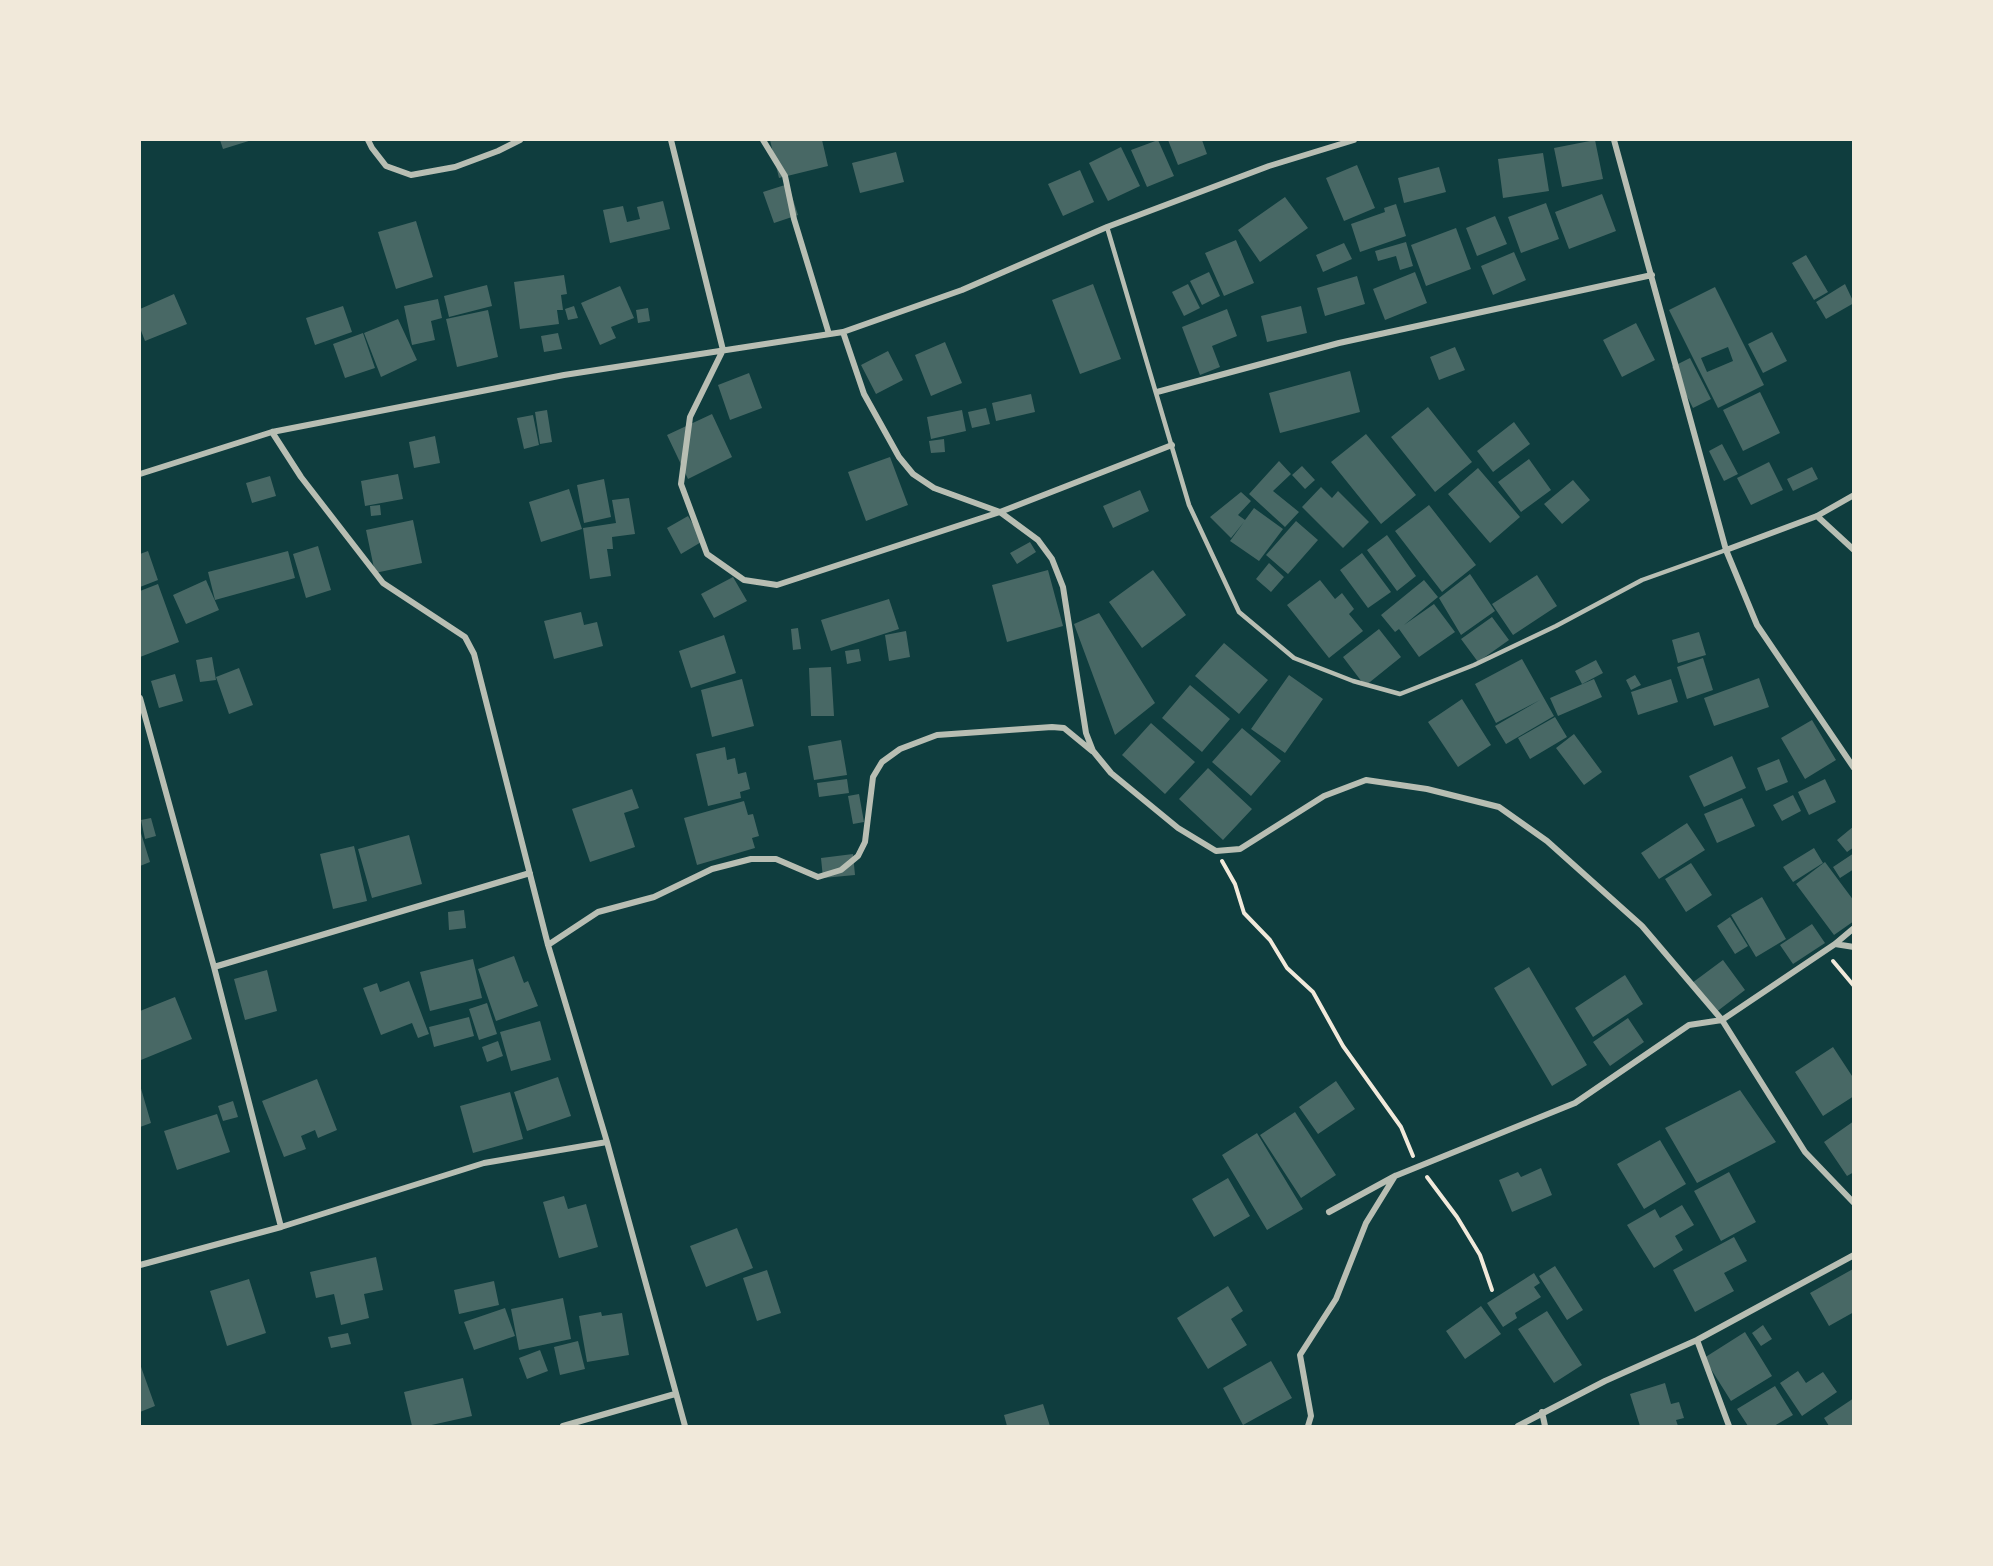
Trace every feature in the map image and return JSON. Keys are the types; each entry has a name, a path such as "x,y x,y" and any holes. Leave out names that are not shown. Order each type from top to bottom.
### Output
{"street":[{"path":"368,140 386,166 411,175 455,167 498,152 520,140"},
{"path":"671,140 723,350 690,417 681,484 707,554 744,580 777,585 1000,512 1172,445"},
{"path":"763,140 785,176 794,219 829,334"},
{"path":"140,474 272,432 564,375 843,332 962,290 1107,227 1269,166 1354,140"},
{"path":"1614,140 1726,550 1757,625 1854,768"},
{"path":"1157,392 1338,343 1652,275"},
{"path":"843,332 864,394 899,457 913,474 934,488 1000,512 1038,540 1053,559 1058,573 1086,733 1093,751"},
{"path":"272,432 301,477 357,546 383,584 465,637 474,654 548,945 607,1142 685,1426"},
{"path":"1726,550 1817,516 1854,495"},
{"path":"1817,516 1854,550"},
{"path":"140,698 214,967 281,1227"},
{"path":"548,945 598,912 654,897 712,869 752,859 776,859 818,877 841,870 858,856 865,842 873,777 882,762 900,749 937,735 1064,728 1093,751 1111,773 1178,828 1216,851 1240,849 1324,796 1365,780 1427,789 1499,807 1547,841 1642,926 1722,1020 1805,1152 1854,1203"},
{"path":"214,967 530,873"},
{"path":"1329,1212 1395,1176 1575,1103 1689,1025 1722,1020 1835,944 1854,928"},
{"path":"1835,944 1854,947"},
{"path":"140,1265 281,1227 484,1163 607,1142"},
{"path":"1308,1426 1311,1416 1300,1355 1336,1299 1366,1224 1395,1176"},
{"path":"1518,1426 1697,1340 1854,1255"},
{"path":"1697,1340 1729,1426"},
{"path":"563,1426 675,1394"},
{"path":"1542,1413 1545,1426"}],"lane":[{"path":"1107,227 1189,506 1239,612 1294,658 1353,681 1400,694 1474,665 1556,626 1642,580 1726,550"}],"path":[{"path":"1216,851 1235,884 1244,913 1270,940 1287,968 1313,992 1342,1046 1401,1127 1418,1166 1457,1217 1480,1255 1492,1290"},
{"path":"1826,950 1854,986"}],"building":[{"path":"220,140 252,140 223,149"},
{"path":"770,140 822,140 828,166 779,178"},
{"path":"1158,140 1174,176 1147,187 1131,150"},
{"path":"1168,140 1202,140 1207,154 1178,165"},
{"path":"1595,140 1603,179 1562,187 1554,148"},
{"path":"1121,147 1140,186 1108,201 1089,163"},
{"path":"896,152 904,182 860,193 852,163"},
{"path":"1543,153 1549,191 1503,198 1498,159"},
{"path":"1357,165 1375,208 1344,221 1326,178"},
{"path":"1439,167 1446,192 1404,203 1398,178"},
{"path":"1080,170 1094,202 1063,216 1048,184"},
{"path":"788,184 798,215 774,223 763,192"},
{"path":"1602,194 1616,231 1569,249 1555,212"},
{"path":"1285,197 1308,228 1260,262 1238,230"},
{"path":"663,201 670,229 610,243 603,210 623,206 627,222 640,219 637,207"},
{"path":"1546,203 1559,239 1521,253 1508,217"},
{"path":"1396,204 1406,236 1360,252 1351,224 1385,212 1384,208"},
{"path":"1495,216 1507,244 1477,256 1466,228"},
{"path":"416,221 433,277 396,289 378,232"},
{"path":"1456,228 1471,269 1426,286 1411,245"},
{"path":"1236,240 1254,283 1224,296 1205,253"},
{"path":"1406,242 1413,266 1400,270 1396,256 1378,261 1375,251"},
{"path":"1344,243 1352,259 1323,272 1316,255"},
{"path":"1514,252 1526,280 1493,295 1481,266"},
{"path":"1806,255 1828,292 1814,300 1792,263"},
{"path":"1209,272 1220,296 1202,305 1190,281"},
{"path":"1415,272 1427,303 1385,320 1373,289"},
{"path":"564,275 567,294 561,295 563,310 557,310 559,324 520,329 514,282"},
{"path":"1357,276 1365,304 1325,316 1317,288"},
{"path":"1093,284 1121,359 1080,374 1052,300"},
{"path":"1188,284 1200,308 1184,316 1172,292"},
{"path":"1845,284 1854,303 1826,319 1816,302"},
{"path":"487,285 492,306 449,317 444,296"},
{"path":"620,286 634,318 611,327 616,338 600,345 581,303"},
{"path":"1715,287 1764,385 1718,408 1669,310","holes":["1728,347 1733,361 1707,372 1701,358"]},
{"path":"174,294 187,324 145,341 140,328 140,309"},
{"path":"438,299 442,318 431,321 435,340 412,345 404,306"},
{"path":"343,306 352,332 315,345 306,318"},
{"path":"574,306 578,318 568,320 565,309"},
{"path":"1301,306 1307,333 1267,342 1261,316"},
{"path":"648,308 650,321 638,323 636,310"},
{"path":"1227,309 1237,336 1212,346 1220,367 1200,375 1182,327"},
{"path":"488,310 498,357 457,367 446,319"},
{"path":"398,319 417,360 381,377 364,333"},
{"path":"1636,323 1655,360 1622,377 1603,340"},
{"path":"1772,332 1787,361 1763,373 1748,344"},
{"path":"363,333 375,368 345,378 333,344"},
{"path":"558,333 562,349 544,352 541,336"},
{"path":"945,342 962,383 931,396 915,355"},
{"path":"1455,347 1465,370 1439,380 1430,357"},
{"path":"888,351 903,380 876,394 861,365"},
{"path":"1690,358 1711,399 1693,408 1672,367"},
{"path":"1350,371 1360,412 1280,433 1269,393"},
{"path":"749,373 762,408 730,420 718,385"},
{"path":"1760,392 1780,433 1743,451 1723,410"},
{"path":"1031,394 1035,412 996,421 992,403"},
{"path":"1428,407 1472,462 1435,492 1391,437"},
{"path":"986,408 990,424 972,428 968,412"},
{"path":"547,410 552,442 540,444 535,412"},
{"path":"962,410 966,431 931,439 927,417"},
{"path":"712,414 732,457 688,479 667,435"},
{"path":"533,415 539,445 524,449 517,418"},
{"path":"1514,422 1530,444 1493,472 1477,451"},
{"path":"1366,434 1416,495 1381,524 1331,462"},
{"path":"435,436 440,463 414,468 409,442"},
{"path":"944,439 945,452 931,453 929,441"},
{"path":"1722,444 1738,474 1724,481 1709,451"},
{"path":"890,457 908,505 866,521 848,472"},
{"path":"1529,459 1551,490 1521,512 1498,482"},
{"path":"1279,461 1291,474 1273,491 1299,512 1285,527 1249,494"},
{"path":"1769,462 1783,490 1751,505 1737,478"},
{"path":"1302,466 1315,480 1305,489 1292,475"},
{"path":"1812,467 1818,479 1793,491 1787,479"},
{"path":"1478,468 1520,517 1490,543 1448,494"},
{"path":"398,474 403,499 365,506 361,481"},
{"path":"270,476 276,496 252,503 246,483"},
{"path":"604,479 611,517 584,523 577,485"},
{"path":"1573,480 1590,500 1562,524 1544,504"},
{"path":"1321,487 1332,498 1338,491 1369,522 1343,548 1302,507"},
{"path":"569,489 582,529 541,542 529,502"},
{"path":"1140,490 1149,511 1113,528 1103,506"},
{"path":"1241,492 1251,501 1238,515 1245,520 1254,508 1283,529 1259,561 1230,541 1244,522 1231,538 1210,517"},
{"path":"629,498 635,534 612,537 613,549 607,549 611,576 590,579 583,528 616,523 612,500"},
{"path":"380,505 381,515 371,516 370,506"},
{"path":"1429,505 1476,565 1442,592 1395,531"},
{"path":"688,516 703,541 681,554 667,528"},
{"path":"413,520 422,563 375,573 366,530"},
{"path":"1296,521 1318,540 1288,574 1266,555"},
{"path":"1387,535 1416,576 1397,591 1367,550"},
{"path":"1030,542 1036,552 1017,564 1010,553"},
{"path":"318,546 331,590 306,598 293,554"},
{"path":"148,551 158,580 140,587 140,554"},
{"path":"288,551 295,578 215,600 208,572"},
{"path":"1362,553 1391,592 1368,608 1340,570"},
{"path":"1269,563 1284,577 1271,592 1256,579"},
{"path":"1048,570 1063,626 1007,642 992,585"},
{"path":"1153,570 1186,615 1142,648 1109,602"},
{"path":"1470,574 1495,611 1461,635 1439,598"},
{"path":"1537,575 1557,606 1513,635 1492,604"},
{"path":"733,577 747,601 714,618 701,594"},
{"path":"206,580 219,610 186,624 173,595"},
{"path":"1320,580 1335,599 1342,593 1354,609 1349,614 1363,631 1329,658 1287,605"},
{"path":"1424,580 1438,597 1404,625 1434,604 1455,632 1419,657 1399,629 1395,632 1381,615"},
{"path":"158,584 179,642 140,657 140,591"},
{"path":"889,599 899,629 831,651 821,620"},
{"path":"581,612 584,625 597,622 603,646 554,659 544,621"},
{"path":"1099,613 1155,703 1115,735 1074,624"},
{"path":"1492,617 1509,640 1478,662 1461,639"},
{"path":"798,628 801,649 793,650 791,629"},
{"path":"1379,629 1401,657 1365,686 1343,657"},
{"path":"906,631 910,657 889,661 885,635"},
{"path":"1699,632 1706,655 1678,663 1672,640"},
{"path":"724,635 736,673 691,688 679,651"},
{"path":"1224,643 1268,680 1239,714 1195,676"},
{"path":"859,649 861,661 847,664 845,651"},
{"path":"212,657 216,680 200,682 196,660"},
{"path":"1703,658 1713,690 1687,699 1677,667"},
{"path":"1522,659 1554,716 1506,744 1495,726 1540,700 1496,723 1475,684"},
{"path":"1596,660 1603,673 1582,684 1575,671"},
{"path":"831,667 834,716 811,716 809,668"},
{"path":"239,668 253,705 229,714 216,677"},
{"path":"175,674 183,701 159,708 151,681"},
{"path":"1289,675 1323,699 1285,753 1251,729"},
{"path":"1635,675 1641,685 1631,690 1626,680"},
{"path":"1759,678 1769,707 1714,726 1704,698"},
{"path":"742,679 754,726 712,737 701,690"},
{"path":"1594,679 1602,697 1558,716 1550,698"},
{"path":"1671,679 1678,702 1638,715 1631,692"},
{"path":"1190,685 1230,719 1202,752 1162,718"},
{"path":"1462,699 1491,745 1458,767 1428,722"},
{"path":"1555,717 1567,737 1530,759 1518,738"},
{"path":"1812,720 1836,760 1805,779 1781,738"},
{"path":"1151,723 1195,762 1165,794 1122,755"},
{"path":"1242,728 1281,761 1251,796 1212,762"},
{"path":"1574,734 1602,772 1584,785 1556,748"},
{"path":"841,740 847,775 814,780 808,746"},
{"path":"725,747 727,760 735,758 738,774 746,772 750,789 740,792 741,798 708,806 696,754"},
{"path":"1732,756 1746,788 1704,807 1689,776"},
{"path":"1779,759 1788,782 1766,791 1757,768"},
{"path":"1208,768 1252,809 1223,840 1179,799"},
{"path":"847,779 849,793 819,797 817,783"},
{"path":"1825,779 1836,802 1809,815 1798,792"},
{"path":"632,789 639,808 624,813 635,847 590,862 572,809"},
{"path":"859,794 864,822 853,824 848,796"},
{"path":"1793,795 1801,811 1782,821 1773,805"},
{"path":"1742,798 1755,826 1717,843 1704,814"},
{"path":"744,801 748,815 753,814 759,836 752,838 755,848 697,865 684,818"},
{"path":"151,818 156,836 145,839 141,820"},
{"path":"1687,823 1705,850 1659,879 1641,853"},
{"path":"1854,826 1854,847 1847,852 1837,840"},
{"path":"140,830 150,862 140,866"},
{"path":"409,835 422,884 372,898 358,849"},
{"path":"354,846 367,901 333,909 320,854"},
{"path":"1814,848 1823,863 1793,882 1783,867"},
{"path":"1854,853 1854,869 1840,878 1833,867"},
{"path":"853,854 855,875 823,878 821,858"},
{"path":"1825,862 1854,901 1854,921 1834,935 1796,884"},
{"path":"1691,863 1712,895 1686,912 1665,879"},
{"path":"1762,897 1786,939 1756,957 1731,915"},
{"path":"464,910 466,928 449,930 448,912"},
{"path":"1730,917 1748,946 1735,954 1717,926"},
{"path":"1812,924 1825,943 1793,964 1780,945"},
{"path":"514,956 524,983 528,981 538,1006 496,1021 478,969"},
{"path":"473,959 482,998 430,1011 420,972"},
{"path":"1723,960 1745,990 1715,1013 1692,983"},
{"path":"1529,967 1587,1065 1552,1086 1494,988"},
{"path":"267,970 277,1011 245,1020 234,979"},
{"path":"1625,975 1643,1004 1593,1037 1575,1008"},
{"path":"409,981 429,1034 418,1038 412,1023 381,1035 363,988 377,983 380,992"},
{"path":"175,997 192,1039 141,1060 140,1011"},
{"path":"487,1003 497,1034 479,1040 469,1009"},
{"path":"469,1017 474,1036 434,1047 429,1027"},
{"path":"1628,1018 1644,1042 1610,1066 1593,1042"},
{"path":"540,1021 551,1060 511,1071 500,1032"},
{"path":"498,1041 503,1056 487,1062 482,1047"},
{"path":"1833,1047 1854,1079 1854,1096 1823,1116 1795,1072"},
{"path":"558,1077 571,1116 527,1131 514,1092"},
{"path":"317,1079 337,1130 318,1138 315,1130 301,1136 306,1149 284,1157 262,1101"},
{"path":"1336,1081 1355,1109 1318,1134 1299,1107"},
{"path":"140,1085 151,1123 140,1127"},
{"path":"1740,1090 1776,1142 1697,1183 1665,1128"},
{"path":"510,1092 523,1139 473,1153 460,1106"},
{"path":"233,1101 238,1117 223,1121 218,1106"},
{"path":"1295,1112 1336,1175 1301,1198 1260,1135"},
{"path":"217,1114 230,1152 177,1170 164,1131"},
{"path":"1854,1121 1854,1172 1847,1176 1824,1142"},
{"path":"1257,1133 1303,1209 1267,1230 1222,1155"},
{"path":"1660,1140 1686,1184 1644,1209 1617,1164"},
{"path":"1541,1168 1552,1195 1512,1212 1499,1180 1518,1172 1521,1177"},
{"path":"1729,1172 1756,1222 1721,1241 1694,1191"},
{"path":"1228,1178 1250,1216 1214,1237 1192,1199"},
{"path":"564,1196 568,1209 586,1204 598,1247 559,1258 543,1202"},
{"path":"1682,1205 1694,1225 1675,1236 1683,1250 1654,1268 1627,1225 1655,1209 1660,1218"},
{"path":"737,1228 753,1268 706,1287 690,1246"},
{"path":"1734,1237 1747,1261 1724,1273 1734,1291 1695,1312 1673,1270"},
{"path":"376,1257 383,1290 364,1294 369,1318 341,1325 334,1294 316,1298 310,1272"},
{"path":"1555,1266 1583,1310 1567,1320 1539,1276"},
{"path":"1853,1269 1854,1312 1829,1326 1810,1293"},
{"path":"767,1270 781,1313 757,1321 743,1278"},
{"path":"1534,1273 1540,1283 1534,1287 1541,1297 1515,1313 1517,1318 1503,1327 1487,1303"},
{"path":"249,1279 266,1333 227,1346 210,1291"},
{"path":"494,1281 499,1305 459,1314 454,1290"},
{"path":"1228,1286 1243,1311 1231,1319 1247,1345 1208,1369 1177,1318"},
{"path":"563,1298 571,1339 519,1350 511,1309"},
{"path":"1481,1306 1501,1334 1465,1359 1446,1331"},
{"path":"505,1308 515,1336 474,1350 464,1322"},
{"path":"1547,1311 1582,1365 1554,1383 1518,1329"},
{"path":"601,1312 602,1316 622,1313 629,1355 587,1362 579,1316"},
{"path":"1763,1325 1772,1339 1761,1346 1752,1333"},
{"path":"1745,1332 1772,1376 1731,1401 1704,1358"},
{"path":"348,1333 351,1344 331,1348 328,1337"},
{"path":"578,1341 585,1369 560,1375 554,1347"},
{"path":"540,1350 548,1371 527,1379 519,1358"},
{"path":"1271,1361 1292,1398 1243,1425 1223,1388"},
{"path":"140,1364 155,1406 140,1412"},
{"path":"1798,1371 1806,1383 1823,1372 1837,1392 1802,1416 1780,1383"},
{"path":"463,1378 472,1416 427,1426 412,1426 404,1392"},
{"path":"1665,1383 1671,1404 1679,1402 1684,1418 1676,1420 1678,1426 1640,1426 1630,1394"},
{"path":"1775,1386 1793,1415 1774,1426 1748,1426 1737,1409"},
{"path":"1854,1398 1854,1426 1829,1426 1824,1418"},
{"path":"1043,1404 1050,1426 1007,1426 1004,1415"}]}
